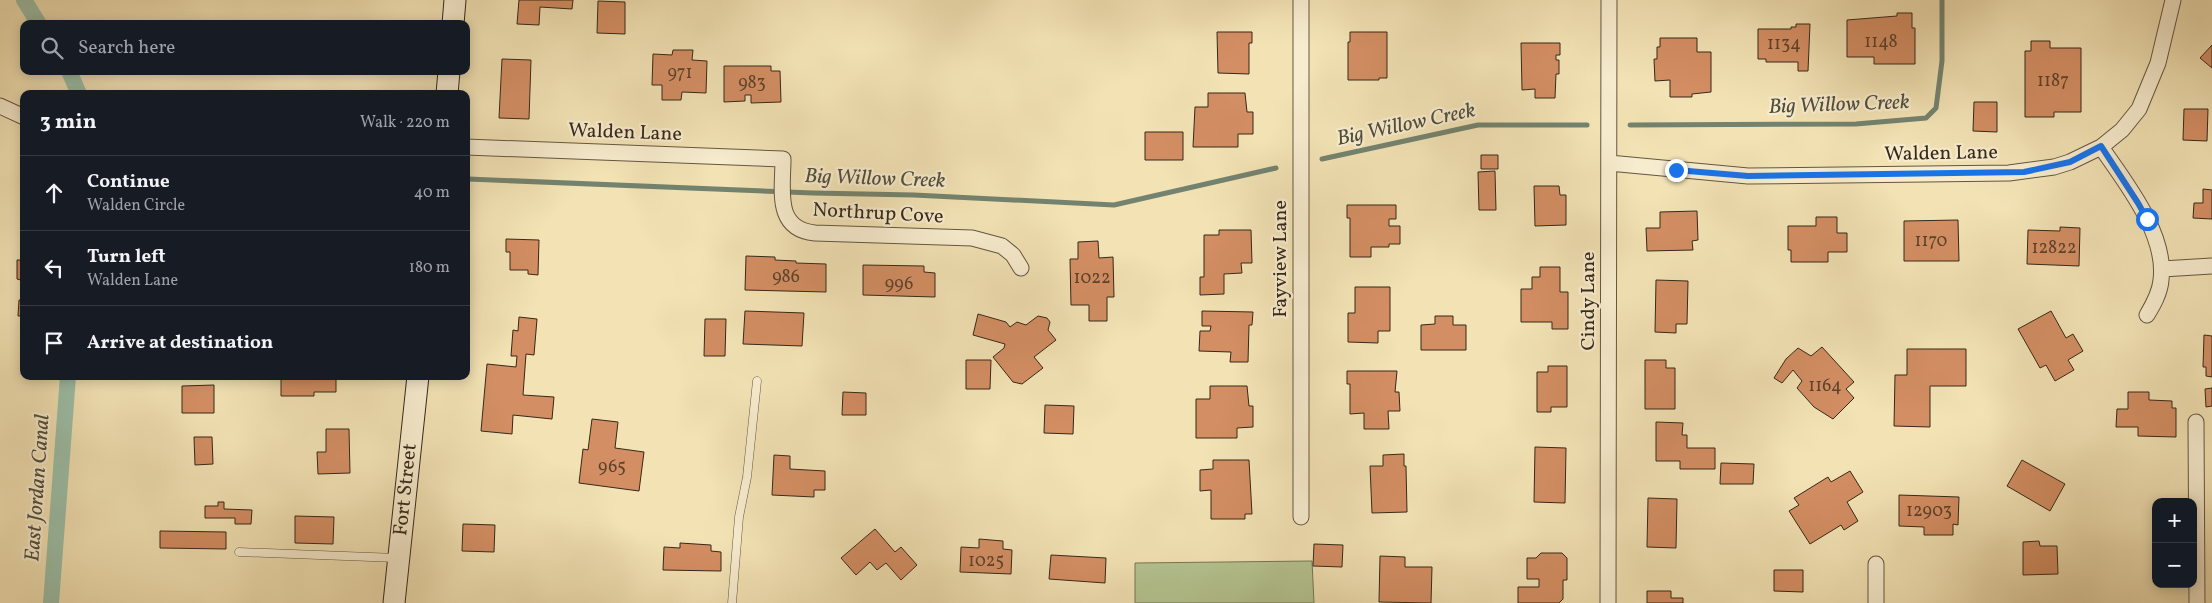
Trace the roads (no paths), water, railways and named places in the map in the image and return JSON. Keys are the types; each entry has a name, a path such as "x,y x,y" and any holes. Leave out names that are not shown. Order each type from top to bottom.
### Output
{"street":[{"path":"454,20 456,0"},
{"name":"Fayview Lane","path":"1301,0 1301,517"},
{"name":"Cindy Lane","path":"1608,603 1609,0"},
{"name":"Walden Lane","path":"1609,162 1748,176 2009,173 2054,167 2070,162 2101,146 2122,130 2139,109 2146,97 2158,64 2173,0"},
{"path":"447,90 449,75"},
{"path":"1,106 20,115"},
{"path":"2101,146 2138,203 2156,239 2162,269 2158,292 2147,315"},
{"name":"Walden Lane","path":"470,147 783,165"},
{"name":"Northrup Cove","path":"783,165 783,205 787,219 792,225 807,232 972,238 1002,246 1013,255 1021,268"},
{"path":"2162,269 2212,266"},
{"name":"Fort Street","path":"394,603 418,380"},
{"path":"2196,422 2197,603"},
{"path":"1876,564 1876,603"}],"lane":[{"path":"732,603 739,517 747,477 757,381"},
{"path":"239,552 399,558"}],"waterway":[{"name":"East Jordan Canal","path":"24,0 36,20"},
{"name":"Big Willow Creek","path":"1630,125 1856,124 1926,118 1936,108 1942,61 1942,0"},
{"name":"East Jordan Canal","path":"71,75 77,90"},
{"name":"Big Willow Creek","path":"1322,159 1478,125 1587,125"},
{"name":"Big Willow Creek","path":"470,179 813,193 914,195 1114,205 1276,168"},
{"name":"East Jordan Canal","path":"51,603 68,380"}]}
